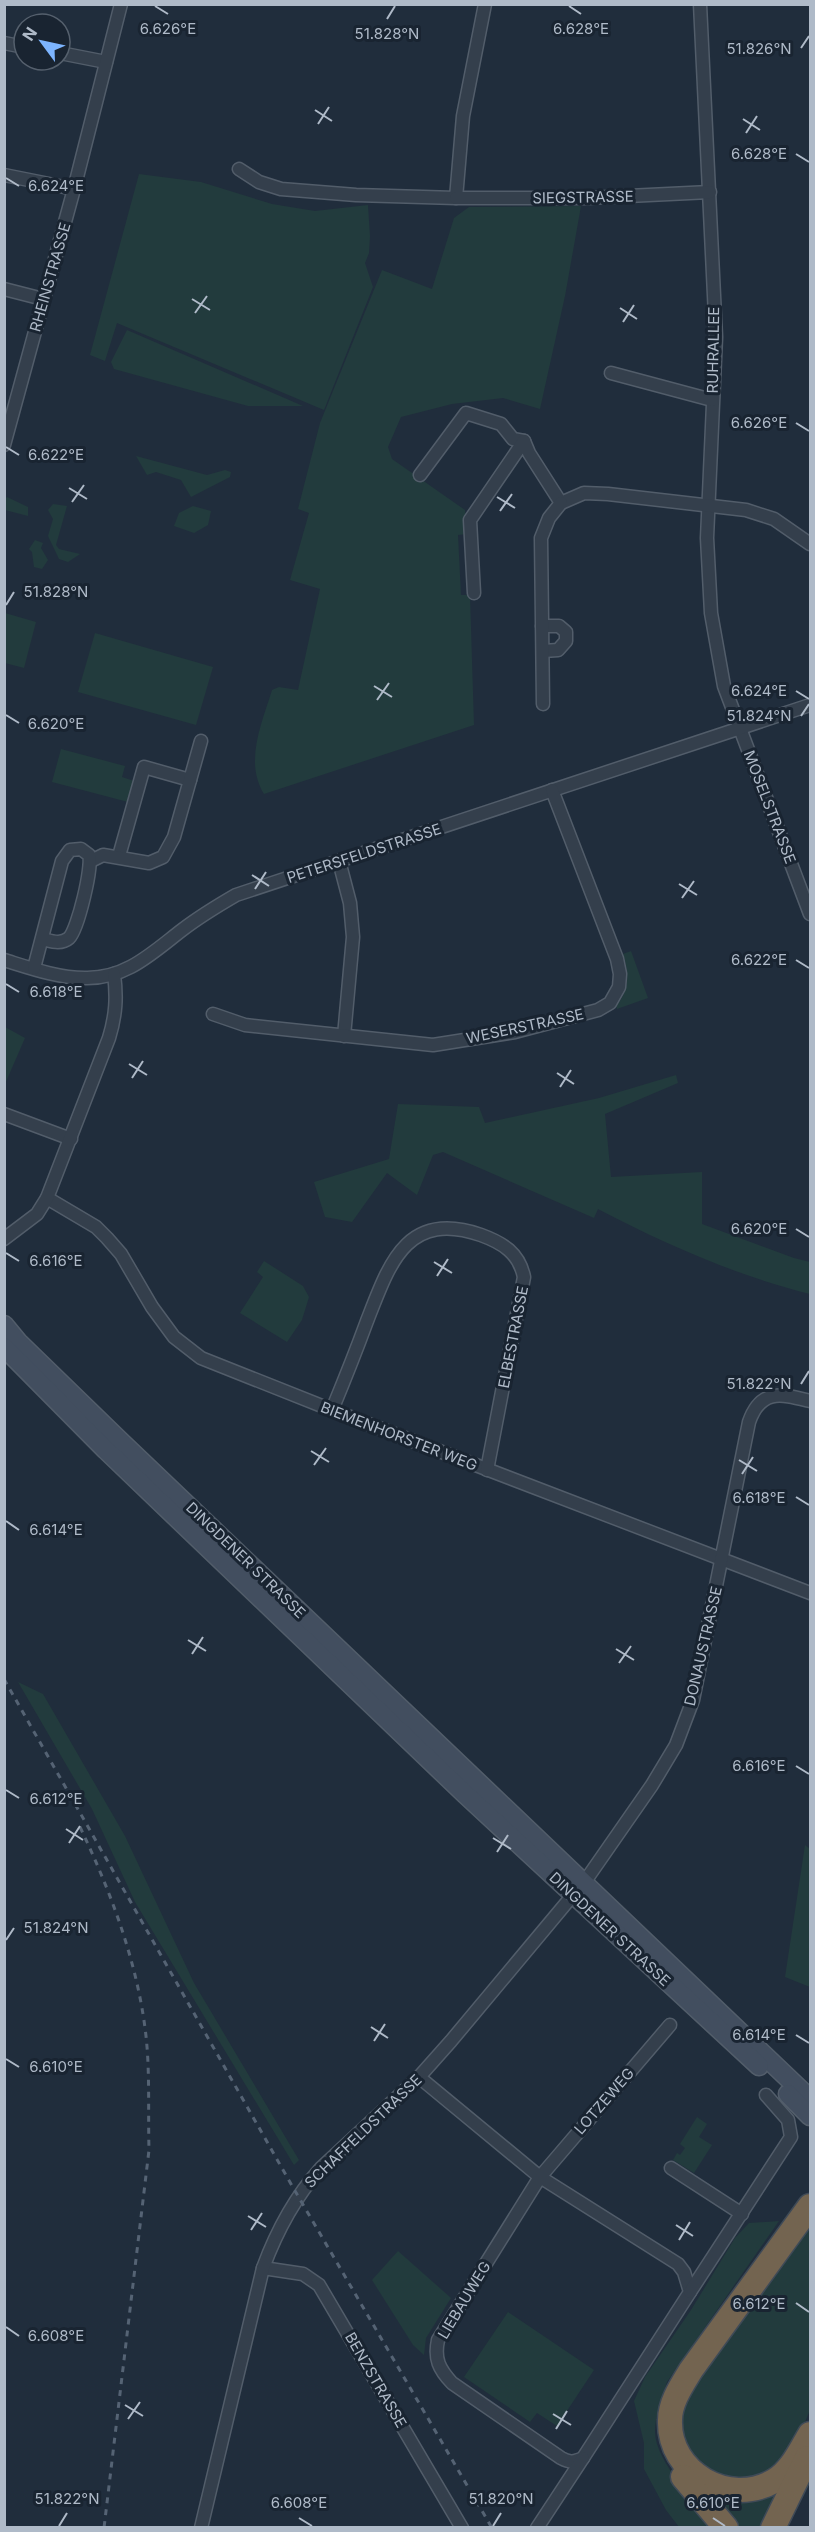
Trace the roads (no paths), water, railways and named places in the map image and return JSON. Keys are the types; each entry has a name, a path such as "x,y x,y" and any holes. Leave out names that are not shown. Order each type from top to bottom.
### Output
{"highway":[{"path":"726,2528 680,2473 667,2448 662,2428 665,2403 685,2363 810,2186"},
{"path":"810,2206 691,2370 678,2392 669,2418 673,2443 680,2458 689,2469 713,2486 729,2490 759,2488 775,2480 794,2461 810,2434"},
{"path":"773,2528 810,2450"},
{"path":"782,2528 810,2468"}],"main road":[{"name":"DINGDENER STRASSE","path":"5,1325 18,1342 120,1441 488,1793 577,1889 810,2116"},
{"name":"DINGDENER STRASSE","path":"4,1347 106,1450 410,1741 810,2099"},
{"name":"DINGDENER STRASSE","path":"410,1741 418,1736 426,1739 469,1780 488,1793"}],"street":[{"name":"RHEINSTRASSE","path":"4,445 9,411 74,189 121,4"},
{"path":"456,198 463,116 485,4"},
{"name":"RUHRALLEE","path":"700,4 716,337 707,548 711,613 724,686 739,728"},
{"path":"72,55 106,62"},
{"name":"SIEGSTRASSE","path":"239,169 259,182 280,189 356,195 587,198 710,192"},
{"path":"4,175 74,189"},
{"path":"4,289 43,299"},
{"path":"610,373 712,400"},
{"path":"420,475 466,413 501,424 513,439 524,441"},
{"path":"524,441 561,503"},
{"path":"474,592 470,520 524,441"},
{"path":"543,704 541,538 549,518 561,503 584,493 709,504 746,510 774,519 810,544"},
{"path":"542,626 559,626 566,632 566,641 558,650 543,651"},
{"name":"PETERSFELDSTRASSE","path":"4,960 74,978 97,978 114,974 135,966 206,912 236,895 810,705"},
{"name":"MOSELSTRASSE","path":"739,728 805,884 810,914"},
{"path":"91,861 103,855 119,856 141,863 157,861 163,856 174,837 201,741"},
{"path":"119,856 144,767 190,780"},
{"name":"WESERSTRASSE","path":"213,1014 245,1025 433,1045 514,1032 598,1010 615,996 620,974 617,959 552,790"},
{"path":"34,968 65,855 75,849 81,849 86,852 91,861 74,932 63,941 42,939"},
{"path":"339,861 350,903 353,937 344,1036"},
{"path":"4,1239 37,1214 47,1198 116,1015 114,974"},
{"path":"4,1114 71,1139"},
{"name":"BIEMENHORSTER WEG","path":"47,1198 96,1227 121,1254 152,1307 174,1337 189,1350 215,1364 810,1593"},
{"name":"ELBESTRASSE","path":"332,1410 386,1272 403,1247 423,1233 443,1229 466,1231 489,1238 513,1252 524,1277 487,1470"},
{"name":"DONAUSTRASSE","path":"577,1889 652,1785 676,1745 693,1700 749,1422 754,1407 766,1398 779,1394 810,1401"},
{"name":"SCHAFFELDSTRASSE","path":"201,2528 263,2268 275,2235 287,2213 308,2183 419,2078 577,1889"},
{"name":"LOTZEWEG","path":"540,2177 670,2025"},
{"path":"419,2078 540,2177 678,2264 684,2272 690,2292"},
{"path":"537,2528 791,2138 788,2120 766,2095"},
{"path":"671,2168 742,2214"},
{"name":"LIEBAUWEG","path":"540,2177 438,2340 437,2361 442,2372 452,2383 561,2458 568,2462 583,2458"},
{"name":"BENZSTRASSE","path":"263,2268 303,2274 319,2285 462,2528"}],"railway":[{"path":"4,1679 291,2184 492,2528"},
{"path":"80,1827 102,1877 130,1955 142,2009 148,2064 149,2150 104,2528"}]}
